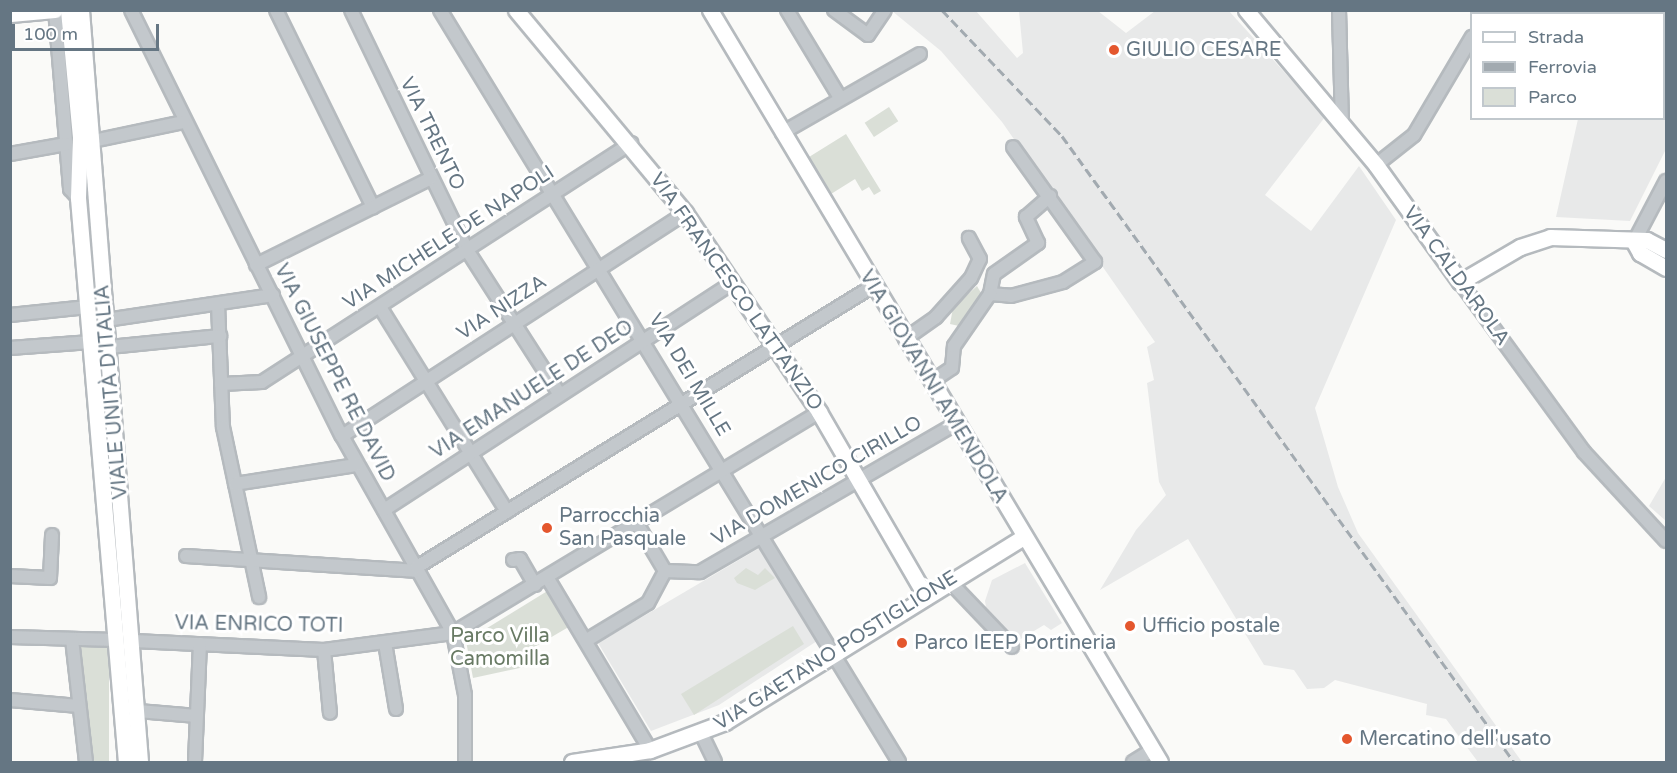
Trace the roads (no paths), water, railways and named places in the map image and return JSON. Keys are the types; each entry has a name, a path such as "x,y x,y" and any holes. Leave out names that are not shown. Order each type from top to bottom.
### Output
{"main road":[{"path":"10,14 55,10"},
{"path":"68,10 80,141"},
{"name":"VIA FRANCESCO LATTANZIO","path":"516,10 631,143 685,213 819,412 925,595"},
{"name":"VIA GIOVANNI AMENDOLA","path":"710,10 955,424 1156,756"},
{"name":"VIA CALDAROLA","path":"1246,10 1376,165 1460,282"},
{"name":"VIALE UNITÀ D'ITALIA","path":"82,16 78,198 126,762"},
{"name":"VIALE UNITÀ D'ITALIA","path":"80,141 109,347 134,641 140,762"},
{"path":"1460,282 1520,247 1550,237 1592,235 1634,243 1647,240 1666,250"},
{"path":"1634,243 1640,253 1666,268"},
{"path":"97,420 115,418"},
{"name":"VIA GAETANO POSTIGLIONE","path":"572,762 650,750 701,733 1023,537"},
{"path":"108,557 127,556"}],"street":[{"name":"VIALE UNITÀ D'ITALIA","path":"55,10 80,141"},
{"name":"VIA GIUSEPPE RE DAVID","path":"131,10 184,122 342,436 453,633 465,695 465,762"},
{"path":"276,10 373,207"},
{"name":"VIA TRENTO","path":"351,10 467,250 560,395"},
{"name":"VIA DEI MILLE","path":"440,10 645,339 899,762"},
{"path":"787,10 840,98"},
{"path":"834,10 868,35 885,10"},
{"path":"1339,10 1342,123"},
{"path":"1376,165 1414,135 1470,40"},
{"path":"782,133 920,54"},
{"path":"10,154 184,122"},
{"name":"VIA MICHELE DE NAPOLI","path":"221,384 262,382 631,143"},
{"path":"990,294 1029,292 1093,267 1094,258 1013,147"},
{"path":"256,265 431,178"},
{"path":"1634,243 1666,181"},
{"path":"931,382 952,368 954,346 990,294 994,274 1038,243 1026,217 1050,196"},
{"name":"VIA NIZZA","path":"342,436 685,213"},
{"path":"905,339 936,317 971,278 980,260 969,238"},
{"name":"VIA CALDAROLA","path":"1460,282 1584,452 1666,541"},
{"name":"VIA EMANUELE DE DEO","path":"384,510 732,283"},
{"path":"186,556 252,562 418,569 507,512 684,406 873,286"},
{"path":"106,320 273,295"},
{"path":"218,304 221,384 234,484 259,597"},
{"path":"10,315 88,307"},
{"path":"380,307 507,512"},
{"path":"109,347 220,336"},
{"path":"10,348 91,342"},
{"path":"453,633 819,412"},
{"name":"VIA DOMENICO CIRILLO","path":"665,571 700,572 955,424"},
{"path":"234,484 357,465"},
{"path":"587,640 648,603 665,571 636,522"},
{"path":"10,576 50,578 52,535"},
{"path":"513,560 520,559 535,585"},
{"path":"547,577 587,640 650,750"},
{"path":"949,581 1012,647"},
{"name":"VIA ENRICO TOTI","path":"134,641 324,650 386,644 453,633"},
{"path":"10,636 116,640"},
{"path":"72,639 86,762"},
{"path":"195,762 200,644"},
{"path":"386,644 396,709"},
{"path":"324,650 330,713"},
{"path":"10,700 79,706"},
{"path":"138,711 197,717"},
{"path":"701,733 715,762"},
{"path":"1133,762 1156,756"}],"railway":[{"path":"942,10 1062,136 1514,762"}],"place":[{"name":"GIULIO CESARE","path":"1114,50"},
{"name":"Parrocchia San Pasquale","path":"547,528"},
{"name":"Ufficio postale","path":"1130,626"},
{"name":"Parco IEEP Portineria","path":"902,643"},
{"name":"Mercatino dell'usato","path":"1347,739"}],"park label":[{"name":"Parco Villa Camomilla","path":"500,648"}]}
